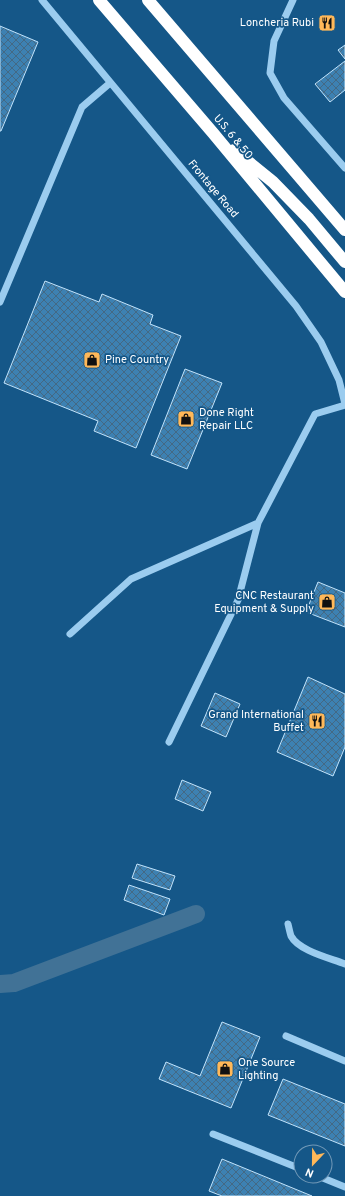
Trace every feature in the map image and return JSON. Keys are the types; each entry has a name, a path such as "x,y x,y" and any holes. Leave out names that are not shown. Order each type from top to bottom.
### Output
{"highway":[{"name":"U.S. 6 & 50","path":"99,0 213,133 345,292"},
{"path":"148,0 345,230"},
{"path":"213,133 273,182 309,219 345,262"}],"street":[{"name":"Frontage Road","path":"42,0 296,306 321,342 339,380 345,405"},
{"path":"292,0 274,41 270,73 284,98 345,168"},
{"path":"0,302 82,107 110,83"},
{"path":"169,742 238,600 258,523 315,414 345,405"},
{"path":"70,634 131,579 258,523"},
{"path":"288,924 291,936 297,944 345,964"},
{"path":"286,1036 345,1061"},
{"path":"213,1134 293,1166"},
{"path":"333,1182 345,1187"}],"building":[{"path":"0,26 38,42 1,131 0,131"},
{"path":"345,45 345,59 338,50"},
{"path":"345,61 345,90 330,102 315,84"},
{"name":"Pine Country","path":"45,281 99,302 102,294 153,315 150,324 181,336 136,448 94,431 98,421 4,383"},
{"name":"Done Right Repair LLC","path":"185,369 222,383 187,469 151,455"},
{"name":"CNC Restaurant Equipment & Supply","path":"318,582 345,593 345,627 306,612"},
{"name":"Grand International Buffet","path":"308,677 345,694 345,747 333,776 277,752"},
{"path":"215,693 240,704 226,737 201,726"},
{"path":"182,780 211,792 203,811 175,799"},
{"path":"137,864 175,876 170,890 132,878"},
{"path":"129,885 170,899 164,915 124,900"},
{"name":"One Source Lighting","path":"222,1022 260,1037 231,1108 159,1079 166,1062 200,1076"},
{"path":"283,1079 345,1104 345,1146 268,1115"},
{"path":"222,1159 312,1196 222,1196 209,1191"}],"waterway":[{"path":"0,984 14,983 196,914"}],"place":[{"name":"Loncheria Rubi","path":"327,23"},
{"name":"Pine Country","path":"92,360"},
{"name":"Done Right Repair LLC","path":"186,419"},
{"name":"CNC Restaurant Equipment & Supply","path":"327,602"},
{"name":"Grand International Buffet","path":"317,721"},
{"name":"One Source Lighting","path":"225,1069"}]}
